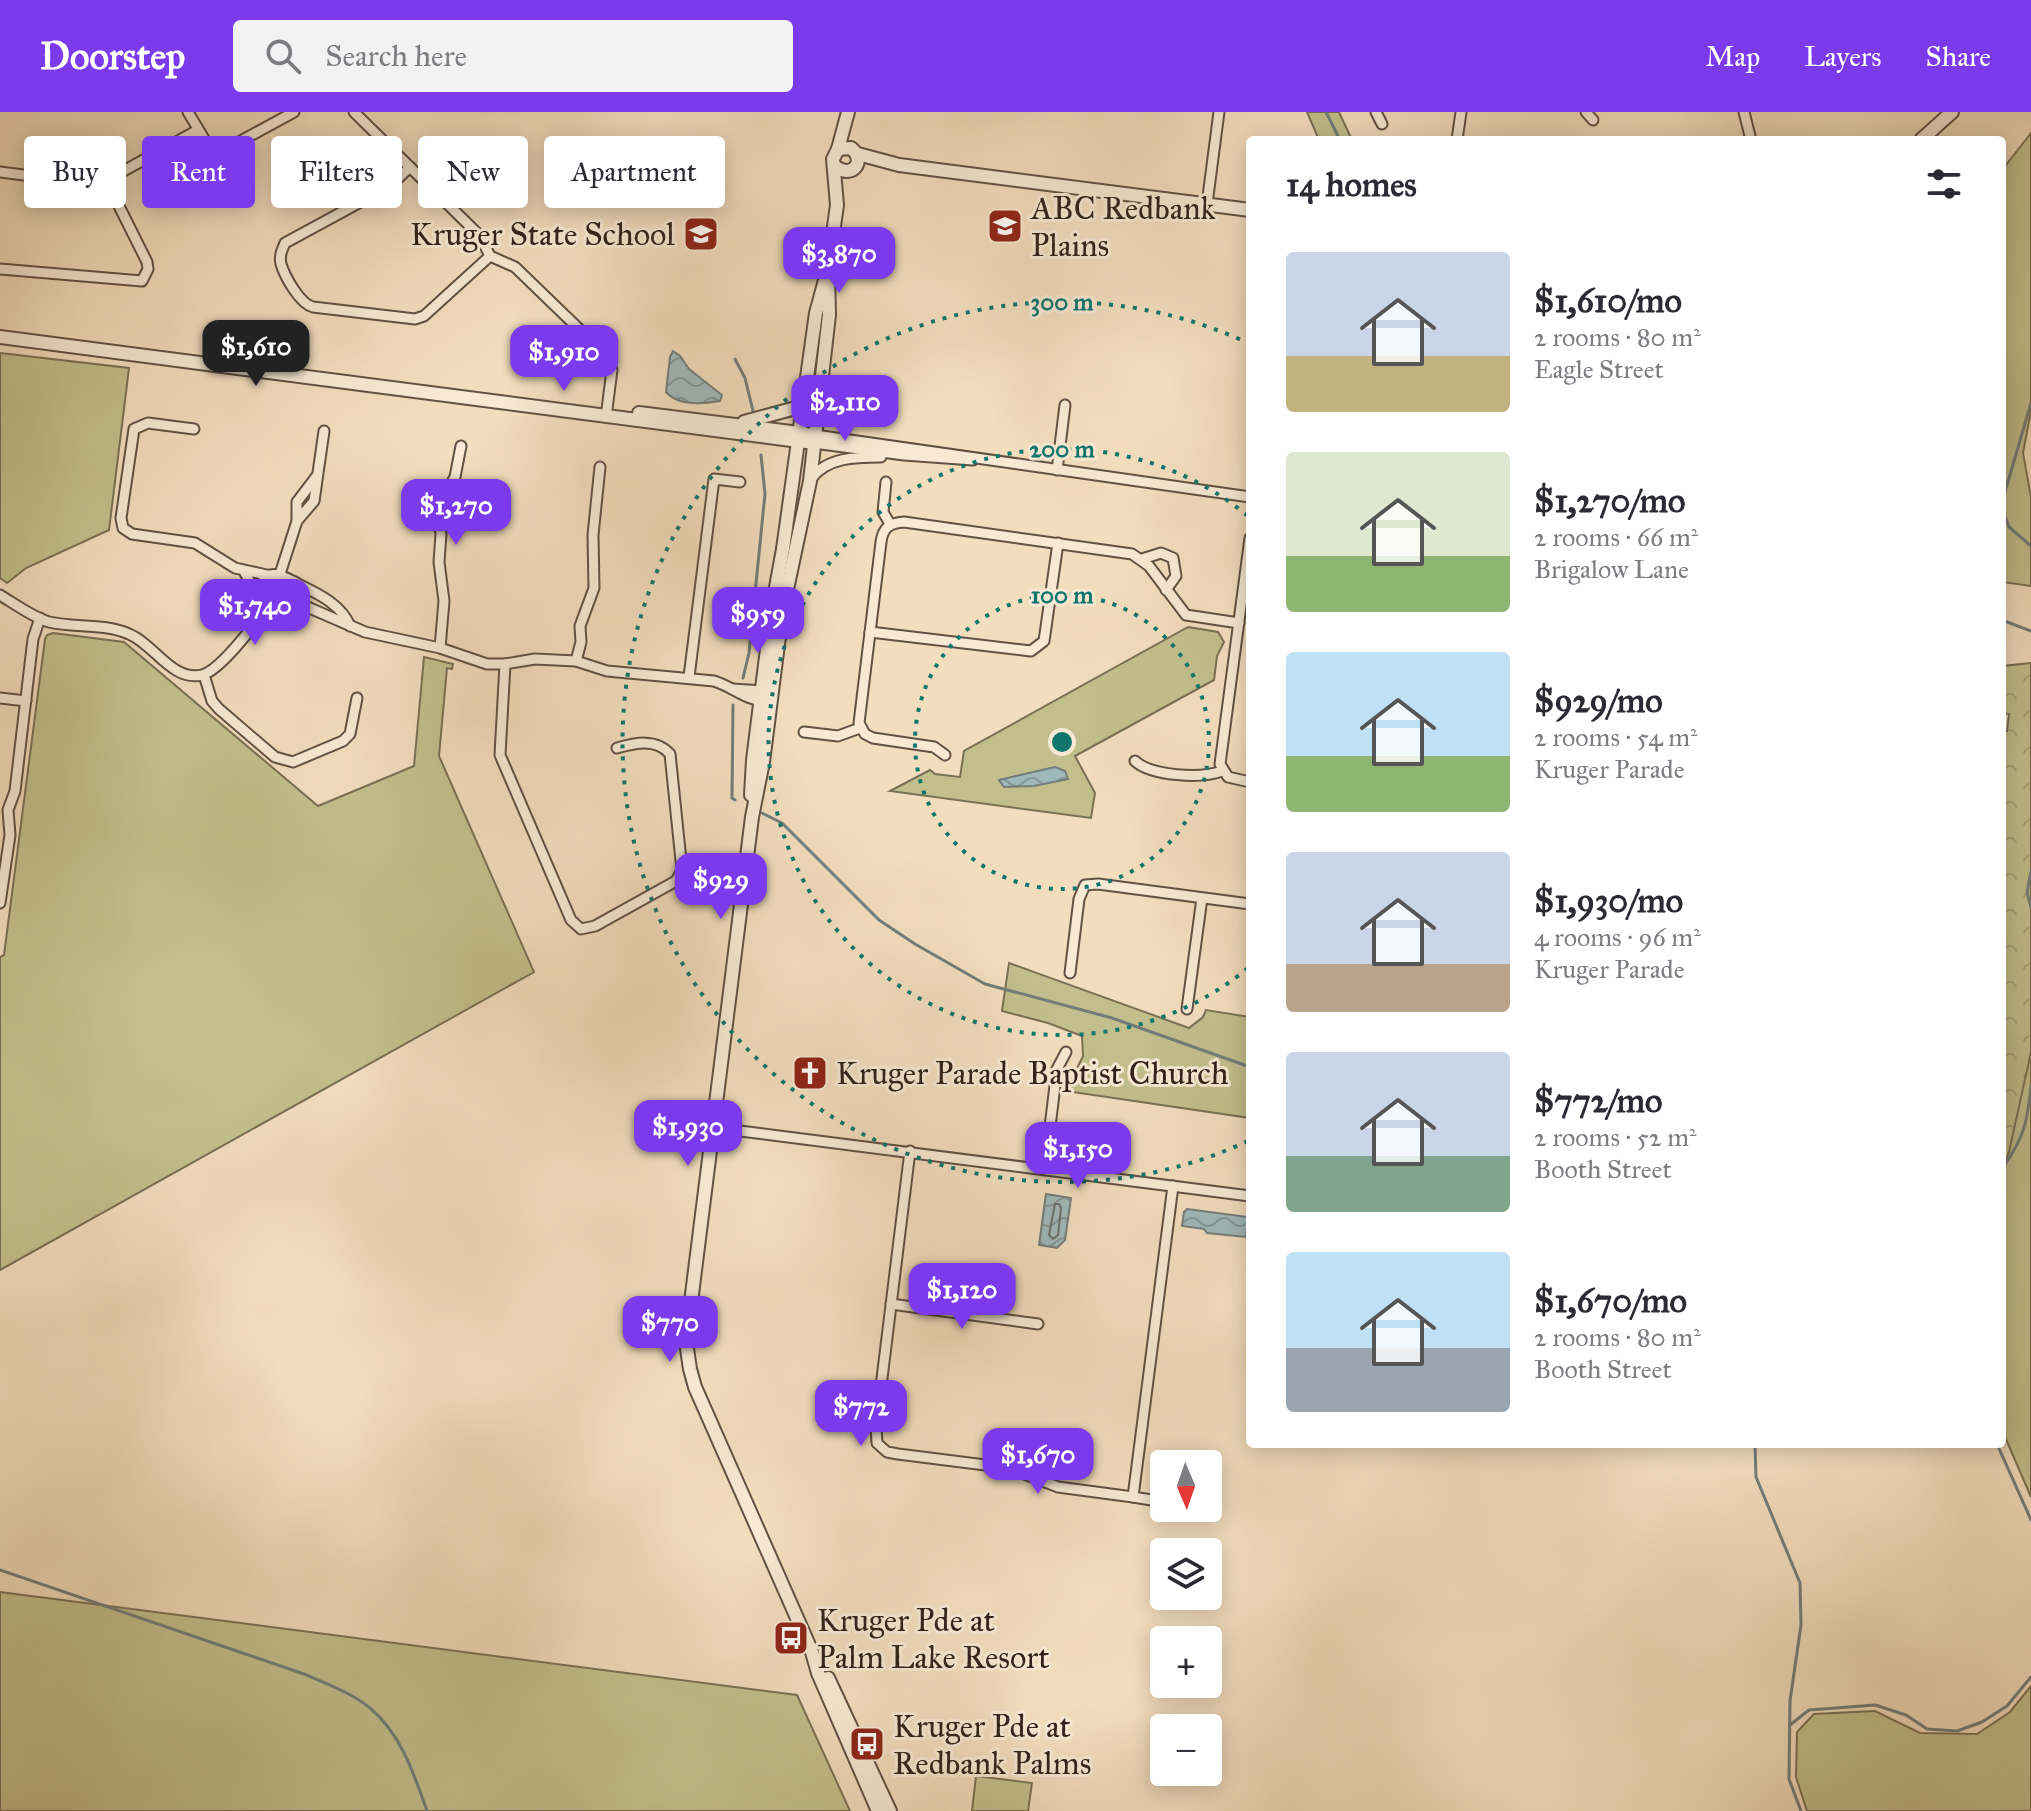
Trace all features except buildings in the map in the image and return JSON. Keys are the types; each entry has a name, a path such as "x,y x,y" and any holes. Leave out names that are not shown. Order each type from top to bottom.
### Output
{"street":[{"path":"188,112 209,147 217,151 294,112"},
{"path":"354,112 480,236 490,256 515,267 608,357 612,370 607,413"},
{"path":"848,112 833,159 837,205 828,269 816,313 803,406 766,696 757,802 752,817 686,1333 688,1360 695,1387 812,1652 842,1705 890,1811"},
{"path":"837,205 854,161 848,112"},
{"path":"1207,204 1219,112"},
{"path":"1376,112 1382,124"},
{"path":"1458,136 1461,112"},
{"path":"1744,112 1750,136"},
{"path":"1925,136 1952,112"},
{"path":"126,170 198,130"},
{"path":"838,149 848,147 854,161"},
{"path":"836,167 842,171 854,161 891,164 1246,209"},
{"path":"410,167 390,186 285,243 280,254 281,264 303,303 313,307 415,319 424,316 490,256"},
{"path":"0,172 24,175"},
{"path":"0,269 142,281 148,269 147,262 120,208"},
{"path":"766,696 810,481 829,315 828,269"},
{"path":"0,337 799,437 904,455 980,460"},
{"path":"1057,470 1065,405"},
{"path":"734,424 775,416 803,406"},
{"path":"607,413 734,424 799,437"},
{"path":"194,429 148,423 134,429 122,523 132,534 195,543 245,573 289,576 337,607 350,626"},
{"path":"259,594 261,585 275,575 297,521 314,501 324,431"},
{"path":"814,439 927,449 980,460 1246,496"},
{"path":"440,648 444,601 437,509 455,477 461,446"},
{"path":"810,481 819,469 830,463 859,457 904,455"},
{"path":"576,661 581,642 580,626 594,588 593,535 600,467"},
{"path":"689,677 714,479 740,482"},
{"path":"886,482 883,512 890,524"},
{"path":"945,755 934,747 873,738 860,728 859,714 882,535 890,524 904,522 1118,550 1142,559 1186,615 1239,623"},
{"path":"870,632 1031,651 1044,641 1047,631 1058,543"},
{"path":"1142,559 1161,553 1173,558 1176,576 1166,590"},
{"path":"1246,569 1221,755 1222,771 1234,780 1246,782"},
{"path":"245,573 266,609 279,613 305,606 380,636 440,648 487,664 535,659 576,661 607,671 714,681 749,699 766,696"},
{"path":"293,607 299,596 295,582"},
{"path":"0,595 40,618 126,632 178,672 187,675 204,675 218,665 266,609"},
{"path":"0,903 10,835 4,810 15,791 33,639 40,618"},
{"path":"505,664 500,755 571,920 581,929 595,926 676,881 682,870 670,754 661,746 651,743 632,743 617,748"},
{"path":"204,675 212,701 219,709 275,757 286,762 293,762 343,741 350,734 357,698"},
{"path":"0,698 26,701"},
{"path":"804,732 838,736 860,728"},
{"path":"1135,761 1143,768 1202,776 1222,771"},
{"path":"1070,973 1079,899 1085,885 1098,884 1246,904"},
{"path":"1187,1009 1202,898"},
{"path":"1045,1168 1057,1069 1066,1052"},
{"path":"693,1125 1246,1195"},
{"path":"910,1151 875,1436 881,1448 898,1454 1009,1468 1067,1489 1150,1500"},
{"path":"1133,1497 1173,1186"},
{"path":"891,1304 1038,1324"},
{"path":"812,1652 818,1673 878,1811"}],"green space":[{"path":"1307,112 1339,112 1350,136 1317,136"},
{"path":"2031,133 2031,411 2023,453 2031,497 2031,586 2006,583 2006,165"},
{"path":"0,353 129,368 109,530 26,568 7,583 0,578"},
{"path":"1188,627 1218,632 1224,642 1217,656 1214,680 1075,756 1095,793 1091,818 890,791 930,770 935,774 960,777 964,751"},
{"path":"53,633 124,642 318,806 414,766 424,657 453,664 452,669 447,668 439,756 534,972 0,1270 0,957 4,955 45,639"},
{"path":"2031,663 2031,1286 2006,1283 2006,731 2009,714 2006,714 2006,666"},
{"path":"1009,963 1189,1028 1203,1017 1206,1010 1246,1016 1246,1117 1066,1091 1083,1056 1082,1036 1002,1011"},
{"path":"2031,1052 2031,1497 2006,1439 2006,1160"},
{"path":"0,1592 797,1695 850,1811 0,1811"},
{"path":"2031,1686 2031,1811 1807,1811 1796,1777 1797,1732 1814,1714 1875,1711 1920,1733 1977,1734 2010,1712"},
{"path":"976,1776 1032,1783 1028,1811 972,1811"}],"water":[{"path":"673,351 689,369 722,395 720,401 684,402 666,392"},
{"path":"1055,767 1065,771 1068,779 1034,786 1004,787 999,780"},
{"path":"1046,1194 1071,1198 1065,1240 1057,1248 1039,1245"},
{"path":"1187,1209 1246,1217 1246,1237 1207,1233 1204,1229 1182,1226"}],"waterway":[{"path":"1326,112 1338,136"},
{"path":"735,359 745,378 753,411"},
{"path":"2006,488 2031,403"},
{"path":"743,678 749,653 765,494 761,455"},
{"path":"2006,519 2009,527 2031,546"},
{"path":"2006,622 2031,631"},
{"path":"733,705 732,798 735,800"},
{"path":"762,813 782,823 879,920 985,984 1112,1018 1246,1066"},
{"path":"2031,871 2027,892 2031,908"},
{"path":"2006,1163 2023,1130 2031,1086"},
{"path":"1755,1448 1756,1477 1800,1583 1801,1625 1790,1701 1789,1779 1801,1811"},
{"path":"1999,1448 2031,1520"},
{"path":"0,1570 304,1674 355,1698 381,1718 398,1742 427,1811"},
{"path":"1790,1725 1809,1710 1875,1705 1906,1715 1927,1729 1957,1731 1982,1722 2007,1706 2031,1677"}],"place":[{"name":"ABC Redbank Plains","path":"1005,226"},
{"name":"Kruger State School","path":"701,234"},
{"name":"Kruger Parade Baptist Church","path":"810,1073"},
{"name":"Kruger Pde at Palm Lake Resort","path":"791,1638"},
{"name":"Kruger Pde at Redbank Palms","path":"867,1744"}]}
